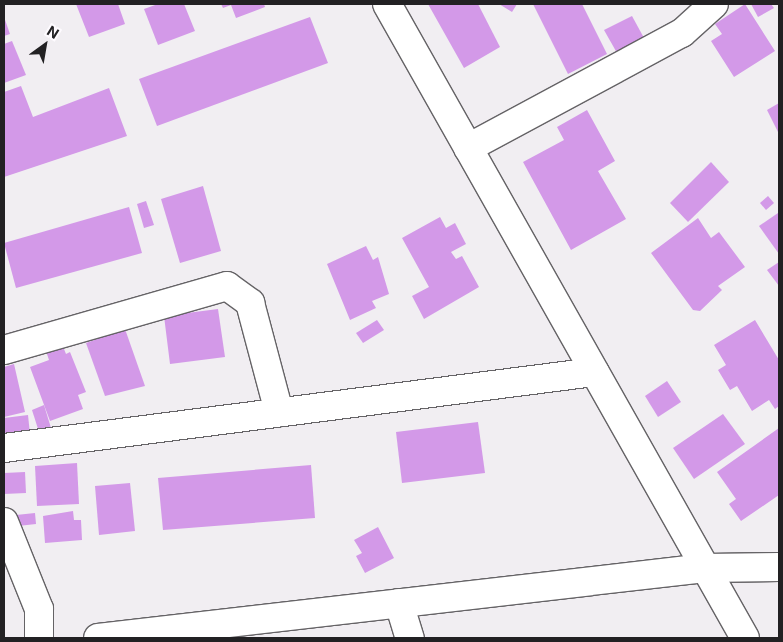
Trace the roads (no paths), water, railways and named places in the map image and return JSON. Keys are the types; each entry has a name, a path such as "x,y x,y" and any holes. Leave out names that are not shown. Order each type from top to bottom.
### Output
{"street":[{"path":"387,4 745,638"},
{"path":"468,148 682,33 714,4"},
{"path":"4,350 227,286 250,303 279,412"},
{"path":"4,448 594,372"},
{"path":"4,522 39,609 39,638"},
{"path":"98,638 159,635 399,603 705,568 779,567"},
{"path":"399,603 410,638"}]}
